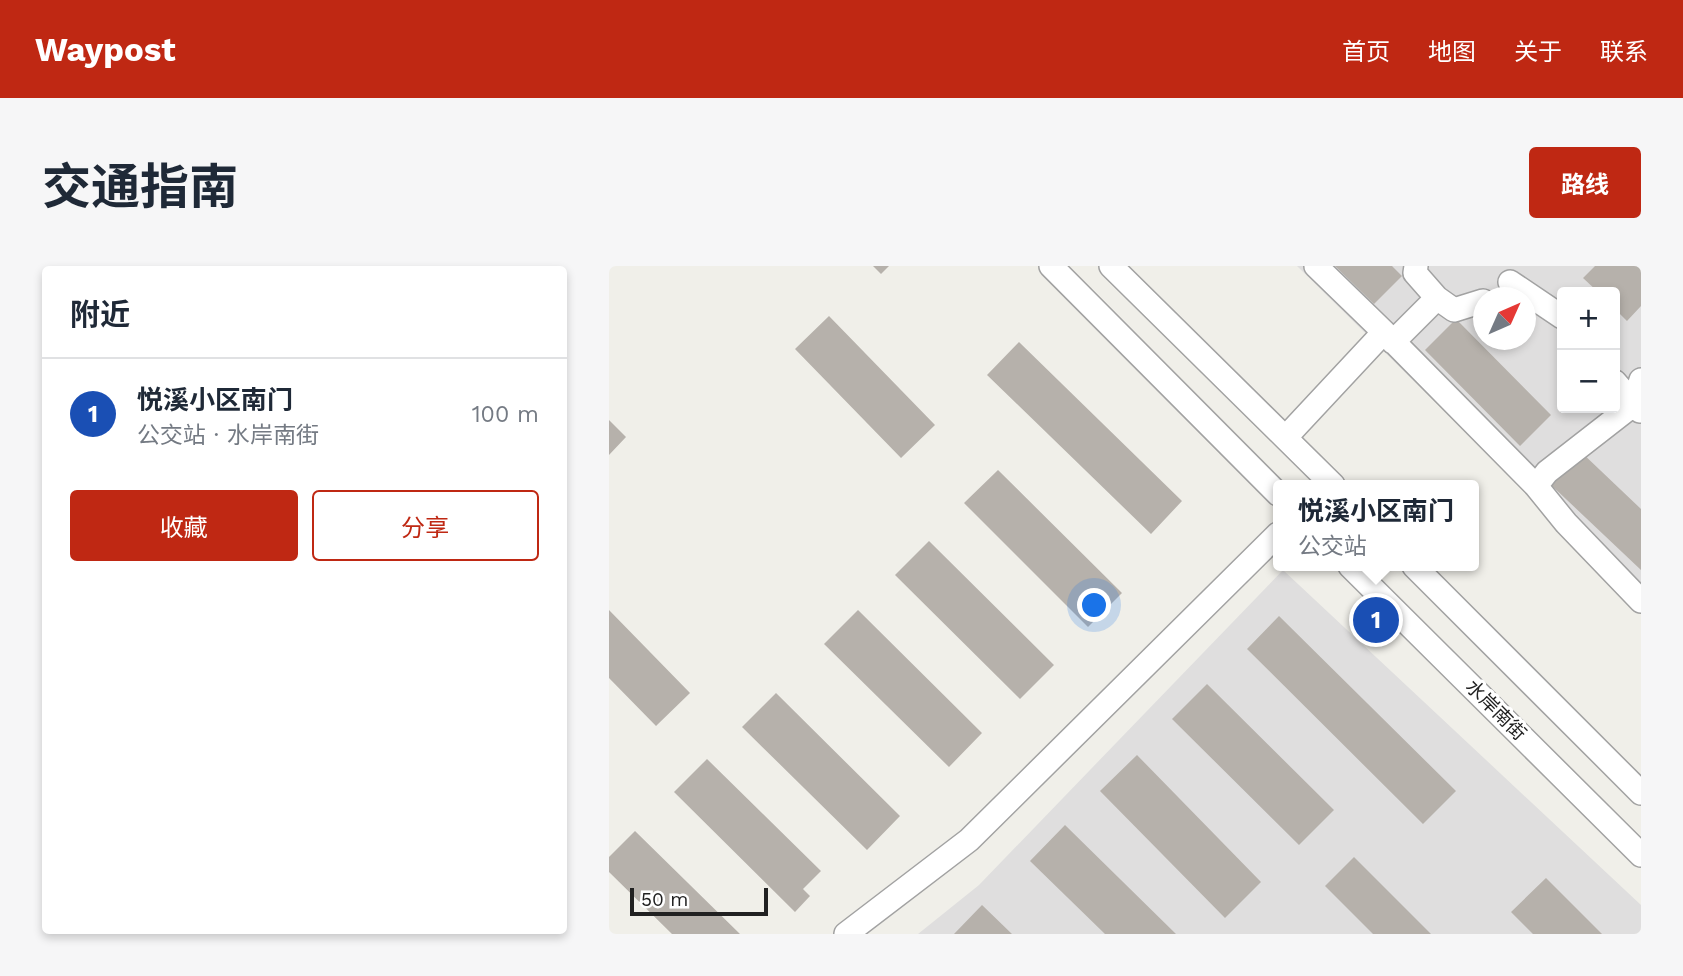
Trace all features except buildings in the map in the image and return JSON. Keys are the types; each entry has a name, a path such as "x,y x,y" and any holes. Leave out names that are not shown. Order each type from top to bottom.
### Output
{"street":[{"path":"1051,266 1273,489"},
{"path":"1111,266 1328,480"},
{"path":"1315,266 1536,486 1566,523 1641,601"},
{"path":"1416,266 1415,273 1437,298 1454,310 1473,304"},
{"path":"1502,282 1557,314"},
{"path":"1286,437 1388,337 1437,298"},
{"path":"1536,486 1547,472 1637,408 1641,380"},
{"path":"1620,388 1637,408"},
{"path":"846,934 969,840 1273,539"},
{"name":"水岸南街","path":"1355,571 1641,855"},
{"path":"1419,571 1641,793"}],"shaded area":[{"path":"1297,266 1641,266 1641,604"},
{"path":"1284,571 1641,905 1641,934 918,934 979,885"}],"place":[{"name":"悦溪小区南门","path":"1376,620"}]}
